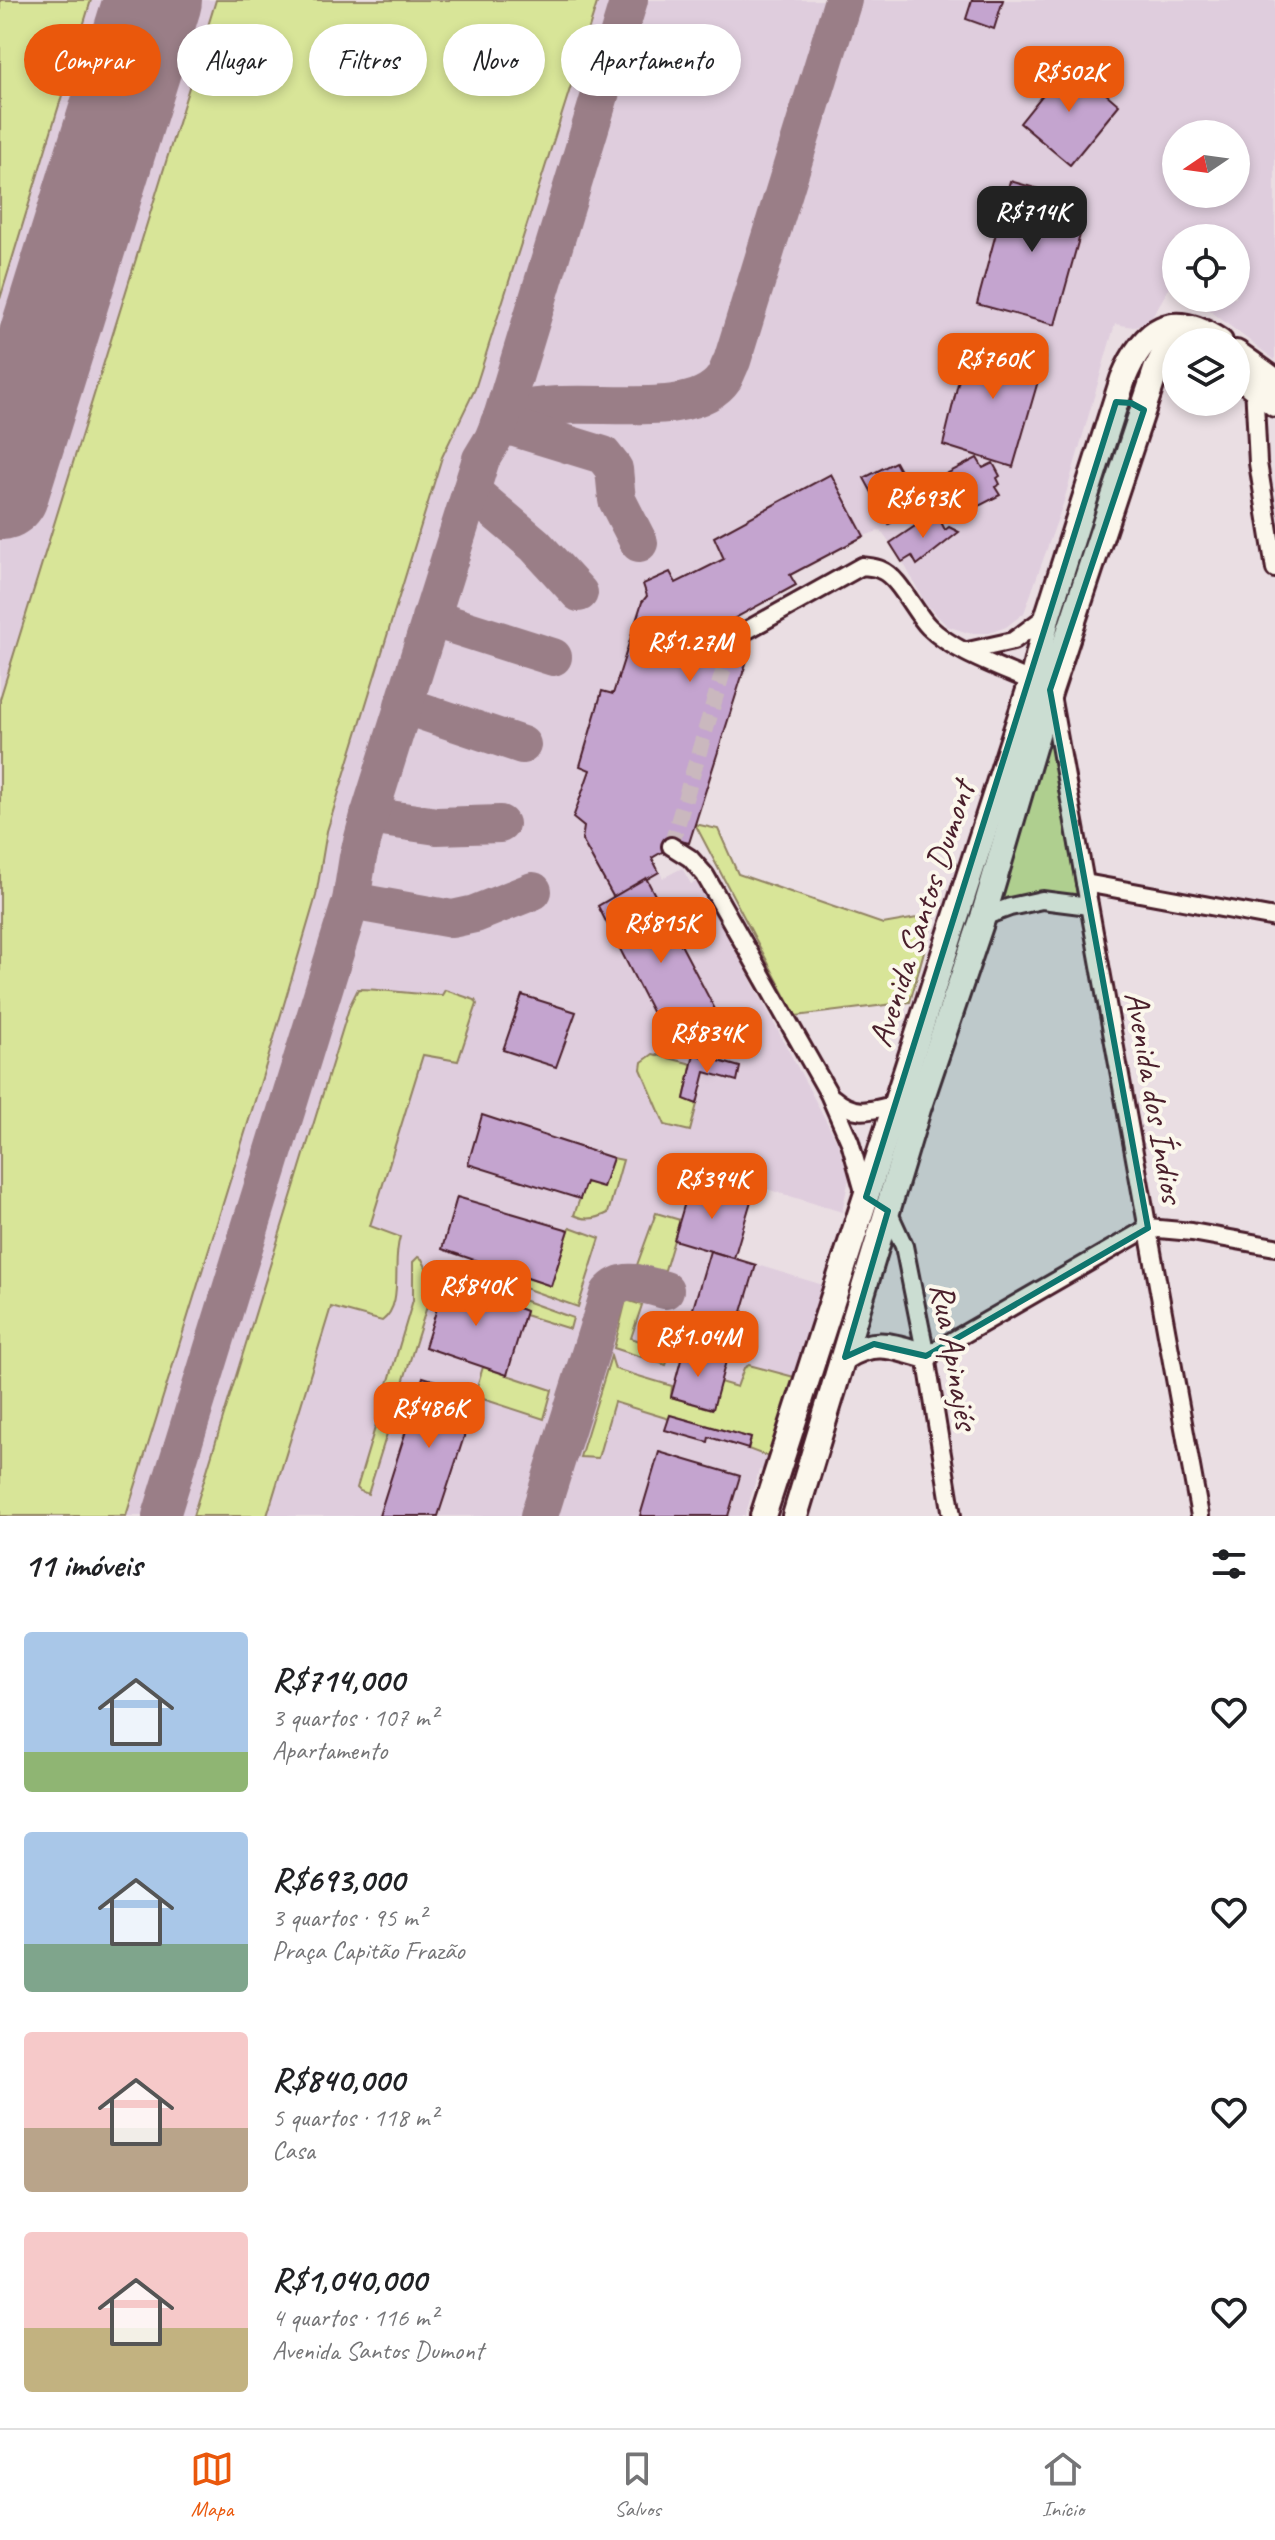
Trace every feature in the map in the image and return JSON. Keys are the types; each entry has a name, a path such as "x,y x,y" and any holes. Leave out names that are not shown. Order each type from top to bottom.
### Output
{"main road":[{"path":"1164,328 1178,324 1197,328"},
{"name":"Avenida Santos Dumont","path":"763,1516 866,1197 907,1106 983,917 1041,685 1048,615 1116,402 1134,353 1162,344"},
{"name":"Avenida Santos Dumont","path":"795,1516 888,1211 907,1106 1041,685 1091,565 1162,348"},
{"path":"1257,378 1275,404"},
{"path":"1116,402 1131,403 1144,410"},
{"path":"1067,557 1091,565"},
{"path":"845,1357 874,1344 926,1356"}],"street":[{"path":"1257,378 1258,463 1275,569"},
{"path":"733,638 862,566 882,570 891,577 939,636 966,652 1041,685"},
{"path":"966,652 1013,641 1048,615"},
{"name":"Avenida dos Índios","path":"1041,685 1085,883 1200,1516"},
{"path":"671,846 690,858 705,875 829,1094 850,1142 866,1197 888,1211"},
{"path":"1085,883 1275,918"},
{"path":"983,917 1042,900 1089,906"},
{"path":"829,1094 847,1110 907,1106"},
{"name":"Rua Apinajés","path":"888,1211 904,1246 926,1356 952,1516"},
{"path":"926,1356 1148,1228 1192,1232 1275,1247"}],"highlighted area":[{"path":"1116,402 1131,403 1144,410 1050,690 1148,1228 926,1356 874,1344 845,1357 888,1211 866,1197"}],"shaded area":[{"path":"0,0 1275,0 1275,360 1250,341 1250,328 1233,328 1212,312 1250,312 1250,224 1162,224 1162,300 1148,324 1133,327 1115,324 1063,504 1024,613 1006,627 989,633 968,633 947,626 925,603 881,530 791,575 796,585 724,624 740,648 749,654 689,843 681,841 652,858 663,878 682,868 691,884 698,881 838,1143 849,1178 842,1212 688,1165 687,1184 751,1201 734,1258 823,1285 766,1471 759,1470 745,1516 0,1516"}],"green space":[{"path":"0,0 91,0 84,24 24,24 24,96 62,96 0,299"},
{"path":"216,0 598,0 590,24 561,24 561,96 568,96 475,389 442,457 327,831 316,896 266,1065 126,1516 0,1516 0,699 186,96 293,96 293,24 209,24"},
{"path":"1049,735 1078,900 995,907"},
{"path":"695,824 718,829 738,874 883,924 934,915 910,1002 796,1016"},
{"path":"358,989 442,995 445,990 475,1000 477,1004 458,1061 423,1055 370,1226 400,1237 393,1304 382,1321 331,1307 267,1516 193,1516 350,1005"},
{"path":"653,1054 692,1064 684,1099 697,1104 690,1131 665,1125 641,1069 642,1062"},
{"path":"613,1158 623,1160 608,1213 591,1218 574,1215 586,1182 603,1186"},
{"path":"656,1213 680,1220 664,1273 637,1265"},
{"path":"570,1227 600,1238 578,1307 519,1286 521,1276 551,1286"},
{"path":"418,1257 422,1259 434,1284 368,1494 357,1488 413,1300 413,1262"},
{"path":"509,1295 573,1318 570,1329 525,1315 526,1311 506,1303"},
{"path":"626,1300 642,1305 631,1338 671,1351 666,1365 614,1348"},
{"path":"611,1356 615,1369 672,1386 671,1397 712,1409 720,1382 737,1387 744,1368 749,1365 794,1377 769,1457 748,1449 751,1438 670,1415 669,1419 614,1402 598,1458 580,1457"},
{"path":"483,1367 552,1390 544,1419 477,1397 475,1393"}],"building":[{"path":"972,0 1003,0 994,29 966,19"},
{"path":"1069,62 1119,105 1070,165 1020,123"},
{"path":"1010,181 1067,197 1065,205 1083,210 1080,223 1083,224 1055,325 977,304"},
{"path":"969,338 1045,357 1013,467 943,445"},
{"path":"977,458 983,468 993,463 1000,476 997,478 1000,484 995,487 1000,495 977,507 970,492 936,509 923,486"},
{"path":"895,462 920,507 889,524 864,478"},
{"path":"831,474 864,536 790,575 796,585 724,624 740,648 749,654 689,843 681,841 652,858 659,872 614,898 582,840 584,827 573,818 590,770 580,766 602,691 613,694 642,602 647,596 643,584 670,572 676,583 724,559 714,537"},
{"path":"936,512 945,530 949,527 959,532 917,565 912,556 902,562 890,543"},
{"path":"646,878 728,1034 698,1048 688,1029 666,1039 598,906"},
{"path":"522,995 576,1012 556,1067 503,1050"},
{"path":"694,1054 740,1067 737,1081 705,1072 697,1104 684,1099"},
{"path":"482,1115 613,1158 603,1187 586,1182 580,1199 468,1164"},
{"path":"690,1185 751,1201 734,1258 674,1240"},
{"path":"457,1197 569,1230 551,1286 442,1249"},
{"path":"710,1251 756,1265 733,1342 709,1335 706,1346 699,1344 703,1334 687,1329"},
{"path":"446,1279 526,1311 507,1375 425,1347"},
{"path":"684,1349 726,1361 713,1409 671,1397"},
{"path":"423,1377 478,1394 438,1516 379,1516"},
{"path":"670,1415 751,1438 748,1449 709,1437 708,1442 665,1430"},
{"path":"659,1452 740,1476 728,1516 640,1516"}],"taxiway":[{"path":"161,1516 351,901 369,816 481,459 502,417 629,0"},
{"path":"502,417 526,409 556,405 683,402 707,393 724,378 732,361 843,0"},
{"path":"499,423 603,455 614,469 617,500 639,543"},
{"path":"0,467 17,436"},
{"path":"471,491 535,545 579,593"},
{"path":"430,618 553,657"},
{"path":"403,705 522,745"},
{"path":"369,816 437,826 500,824"},
{"path":"351,901 452,919 475,914 533,891"},
{"path":"539,1516 609,1293 615,1287 628,1283 665,1290"}],"runway":[{"path":"0,491 153,0"}],"tunnel":[{"path":"671,846 733,638"}]}
